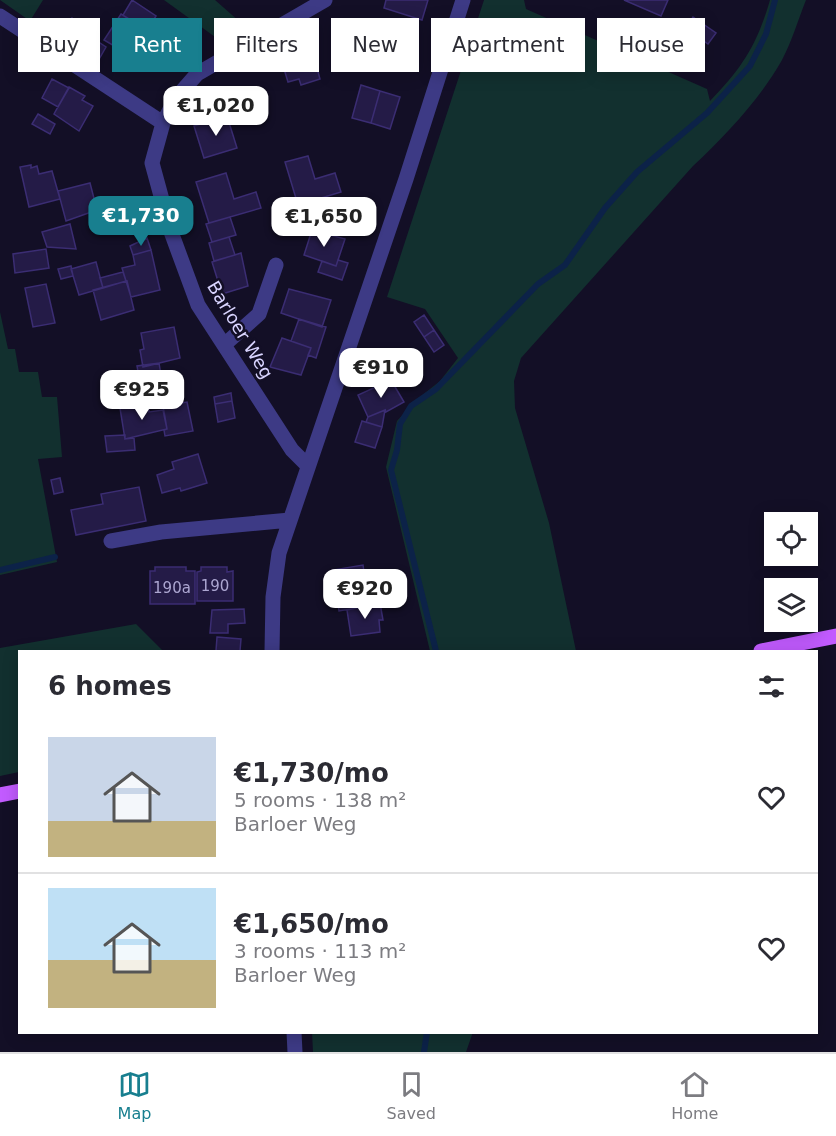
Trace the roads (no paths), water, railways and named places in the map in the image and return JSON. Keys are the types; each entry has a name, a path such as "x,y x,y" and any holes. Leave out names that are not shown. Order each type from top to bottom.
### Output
{"main road":[{"path":"766,650 836,636"},
{"path":"0,795 18,791"}],"street":[{"name":"Barloer Weg","path":"308,466 292,450 198,304 167,218 152,163 163,123 176,98 197,74 325,0"},
{"path":"272,650 273,597 279,554 406,179 463,0"},
{"path":"0,16 163,123"},
{"path":"224,345 259,314 276,265"},
{"path":"111,541 162,532 290,520"},
{"path":"294,1034 295,1052"}],"waterway":[{"path":"436,650 391,470 397,450 400,424 411,406 436,389 538,284 565,265 605,208 637,172 707,113 750,66 766,34 775,0"},
{"path":"0,570 55,557"},
{"path":"424,1052 427,1034"}]}
